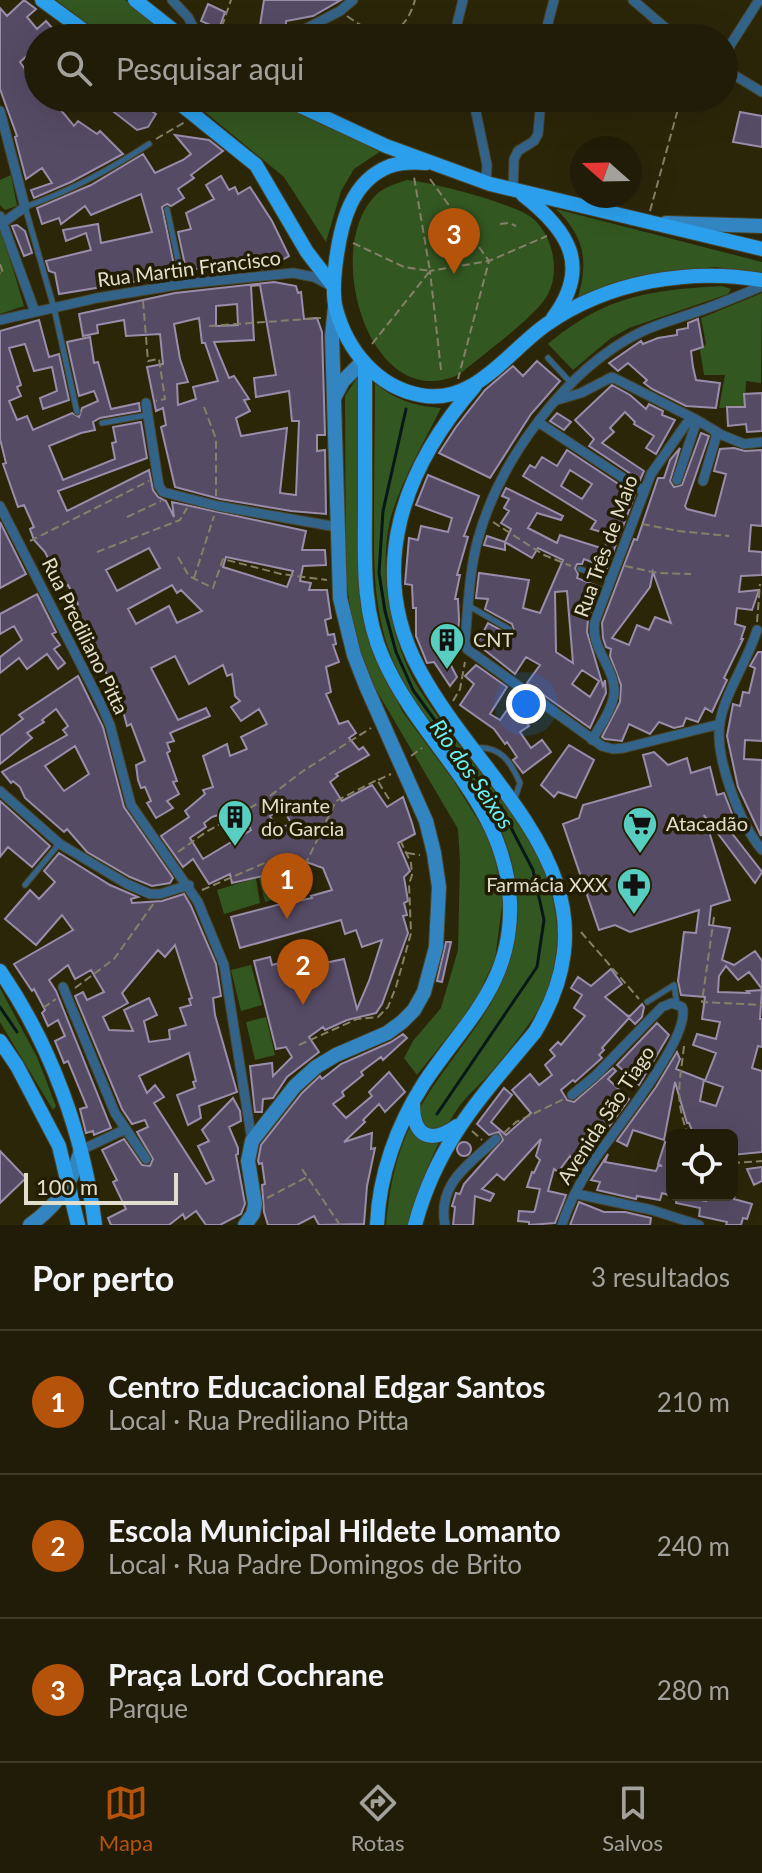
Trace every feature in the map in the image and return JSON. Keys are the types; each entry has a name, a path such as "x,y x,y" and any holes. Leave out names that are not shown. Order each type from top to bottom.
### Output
{"main road":[{"path":"42,0 76,24"},
{"path":"54,0 77,24"},
{"path":"135,0 165,24"},
{"path":"192,112 256,165 307,252 334,287"},
{"path":"314,112 426,163 517,192 762,249"},
{"path":"253,1217 248,1161 252,1141 295,1086 316,1067 387,1033 414,1010 431,973 436,947 439,887 426,821 354,655 345,624 338,582 334,398 334,287 340,233 349,206 366,182 390,166 426,163"},
{"path":"415,1225 429,1181 460,1123 535,1032 553,999 562,968 564,920 557,885 540,843 514,802 443,708 417,665 399,622 395,600 393,551 404,506 419,466 445,421 475,386 547,324 569,290 573,260 560,230 538,206 517,192"},
{"path":"653,222 762,226"},
{"path":"547,324 606,294 663,279 711,276 762,283"},
{"path":"335,313 364,363 392,385 423,396 442,397 475,386"},
{"path":"334,398 343,381 364,363"},
{"path":"364,363 365,582 372,629 398,687 480,804 497,837 507,879 509,925 501,964 484,1002 413,1102 391,1150 382,1180 377,1225"},
{"path":"0,971 27,1014 58,1081 81,1150 95,1225"},
{"path":"0,1041 17,1066 59,1146 78,1225"},
{"path":"413,1102 415,1125 425,1135 434,1137 445,1134 460,1123"},
{"path":"49,1210 59,1177 59,1146"},
{"path":"30,1225 49,1210 68,1187 81,1150"}],"street":[{"path":"172,0 192,24"},
{"path":"315,24 353,0"},
{"path":"457,24 463,0"},
{"path":"548,24 554,0"},
{"path":"633,0 661,24"},
{"path":"738,33 759,0"},
{"path":"738,77 762,92"},
{"path":"0,111 25,207 2,219 35,312"},
{"path":"476,112 487,165 486,182"},
{"path":"517,192 514,159 518,151 537,137 540,112"},
{"name":"Rua Martin Francisco","path":"0,320 183,284 293,273 314,277 334,287"},
{"path":"720,724 613,749 592,740 467,649 465,642 474,559 485,518 508,470 538,422 571,383 605,354 640,332 762,283"},
{"path":"557,400 581,393 612,377 714,431 744,444 762,442"},
{"path":"146,403 158,482 167,494 216,506 337,527"},
{"path":"677,480 694,418"},
{"name":"Rua Três de Maio","path":"592,740 607,714 615,690 593,629 643,491 658,462 694,418"},
{"path":"538,422 643,491"},
{"path":"703,481 717,434 714,431"},
{"name":"Rua Prediliano Pitta","path":"0,506 105,714 131,805 191,890 224,965 252,1141"},
{"path":"757,630 720,724 721,747 733,795 744,823 762,850"},
{"path":"0,791 60,844 127,884 150,894 191,890"},
{"path":"64,990 108,1097 146,1159"},
{"path":"572,1095 667,1004 681,1007 683,1027"},
{"name":"Avenida São Tiago","path":"562,1225 597,1157 641,1097 683,1027"},
{"path":"81,1150 126,1129"},
{"path":"445,1225 444,1207 452,1181 492,1143"},
{"path":"577,1194 652,1210 699,1225"}],"lane":[{"path":"77,412 54,308 25,207 77,188 149,144"},
{"path":"167,209 183,284"},
{"path":"548,358 571,383"},
{"path":"102,423 148,415"},
{"path":"580,569 611,580"},
{"path":"469,606 509,629"},
{"path":"25,885 60,844"},
{"path":"647,1002 674,985 681,1007"}],"path":[{"path":"223,24 231,0"},
{"path":"403,24 410,17 415,0"},
{"path":"340,11 358,24"},
{"path":"653,222 678,112"},
{"path":"149,144 196,115"},
{"path":"414,177 430,271 441,370"},
{"path":"430,179 489,261"},
{"path":"500,224 516,226"},
{"path":"353,243 404,267 430,271 489,261 548,236"},
{"path":"458,379 489,261"},
{"path":"0,264 3,273 0,273"},
{"path":"372,344 430,271"},
{"path":"143,292 148,361 159,359 165,399 146,403"},
{"path":"209,326 319,318 335,313"},
{"path":"193,579 216,506 218,485 216,439 204,407"},
{"path":"20,547 158,482"},
{"path":"127,517 159,503 167,494"},
{"path":"97,552 180,520 190,499"},
{"path":"485,518 544,555 580,569"},
{"path":"633,521 659,529 729,536"},
{"path":"178,557 193,579 213,588 223,559 281,574 338,582"},
{"path":"617,564 637,570 691,574"},
{"path":"757,630 760,584"},
{"path":"443,708 457,695 467,649"},
{"path":"169,858 206,832 266,799 303,771 382,721"},
{"path":"191,890 274,859 306,863 336,801 401,766 434,740"},
{"path":"377,780 389,799"},
{"path":"299,1045 357,1019 378,1017 388,1007 411,933 411,863 401,842"},
{"path":"406,852 435,858"},
{"path":"43,1008 64,990 92,977 114,959 146,918 160,894"},
{"path":"702,1002 714,917"},
{"path":"581,932 653,1015"},
{"path":"681,1007 702,1002 762,1005"},
{"path":"683,1027 684,1047 678,1096 686,1129"},
{"path":"460,1123 492,1143 516,1122 572,1095"},
{"path":"738,1163 762,1161"},
{"path":"302,1169 340,1225"},
{"path":"253,1217 307,1177"}],"green space":[{"path":"56,0 125,0 156,24 88,24"},
{"path":"205,112 302,112 381,151 354,169 341,191 326,242 284,177"},
{"path":"11,175 17,206 5,210 0,205 0,180"},
{"path":"407,180 471,194 521,211 539,224 545,233 554,265 554,276 547,296 531,315 460,374 429,381 402,372 380,351 364,322 355,289 353,254 359,222 374,197 389,186"},
{"path":"556,209 762,262 762,273 715,267 650,274 577,300 583,274 582,251 573,230"},
{"path":"0,225 24,306 0,314"},
{"path":"722,286 731,289 728,294 629,328 611,338 573,370 548,344 589,315 629,298 672,290"},
{"path":"762,293 761,383 746,381 745,407 719,408 725,375 704,375 700,350 706,344 701,318"},
{"path":"357,378 361,610 374,652 402,711 453,780 491,841 503,898 495,959 474,1004 417,1075 404,1058 413,1041 441,1008 458,950 458,829 368,676 354,628 346,583 345,396"},
{"path":"375,383 406,401 441,408 402,486 388,533 386,579 400,649 429,704 526,836 543,868 557,921 555,961 545,999 512,1047 451,1119 422,1181 409,1225 386,1225 399,1154 424,1101 496,994 509,965 516,933 517,896 511,859 499,826 483,796 405,685 384,635 374,561"},
{"path":"296,870 301,892 265,902 259,878"},
{"path":"256,878 260,903 224,914 217,890"},
{"path":"251,965 262,1005 241,1011 231,970"},
{"path":"0,988 37,1057 56,1106 53,1110 0,1022"},
{"path":"266,1017 275,1055 255,1060 246,1022"}],"building":[{"path":"24,0 36,9 27,17 33,24 24,24 24,58 20,62 24,68 24,112 62,112 74,126 78,121 97,134 100,131 123,154 34,198 31,190 52,183 42,168 26,179 17,136 0,89 0,8 7,16"},
{"path":"264,0 341,0 313,16 286,21 286,24 260,24"},
{"path":"208,4 225,12 221,24 201,21"},
{"path":"114,112 156,114 148,127 137,130"},
{"path":"740,112 762,116 762,147 733,142"},
{"path":"175,135 209,140 223,151 178,189 184,198 171,206 167,204 162,207 176,275 59,294 55,273 49,271 46,261 91,250 86,233 66,241 63,230 98,224 101,243 152,232 141,194 91,215 85,206 61,224 59,218 42,224 37,208 91,185 143,154 155,173 183,160 191,154"},
{"path":"221,176 229,190 235,187 238,194 250,187 272,221 289,256 268,268 237,271 237,265 186,270 178,232 191,229 186,213 214,199 206,185"},
{"path":"17,225 25,231 32,253 24,256 12,226"},
{"path":"274,282 296,286 298,293 301,292 304,319 317,318 322,332 325,435 317,435 317,451 325,450 326,514 220,499 175,487 161,427 166,425 163,408 156,411 147,367 163,364 160,334 126,336 124,320 97,325 98,333 83,336 79,314 175,293","holes":["260,285 276,375 254,378 256,397 289,391 292,421 299,421 296,495 280,493 287,428 241,436 236,418 250,411 244,400 249,399 234,376 229,378 214,342 254,340 251,286","237,304 238,325 216,326 216,306","199,318 202,343 205,343 218,381 193,387 196,399 178,405 177,384 188,382 174,324"]},
{"path":"698,319 703,347 691,351 693,367 696,380 720,383 716,408 686,406 652,389 644,383 647,380 628,363 618,371 609,363 641,341 643,344 677,335 677,330 688,328 688,323"},
{"path":"39,320 49,357 59,354 69,400 43,409 40,398 57,391 52,367 34,371 25,344 9,348 21,385 17,387 21,396 9,401 17,420 27,416 33,430 72,413 79,417 82,408 98,401 94,391 79,396 67,342 90,337 94,363 98,362 111,409 139,403 140,411 100,418 93,422 95,430 49,446 63,480 115,459 113,427 141,422 147,458 58,491 67,511 149,470 153,490 166,501 174,517 172,502 306,531 302,550 325,550 326,565 303,566 300,581 311,583 309,590 327,590 331,618 325,620 328,635 334,634 336,644 333,645 339,662 326,667 331,692 326,694 339,724 348,721 356,733 349,738 359,750 363,747 369,755 336,774 338,776 330,782 342,801 372,785 387,807 403,797 415,834 398,843 410,871 404,877 408,901 404,903 407,915 403,916 408,933 376,1013 347,1020 325,1030 323,1027 309,1037 319,1052 287,1077 273,1098 263,1099 262,1112 255,1112 250,1066 272,1063 273,1076 292,1057 286,1047 276,1049 254,961 270,957 272,965 312,954 315,965 344,959 357,1009 382,940 362,947 356,930 345,934 341,920 240,948 231,917 312,898 332,890 323,868 298,859 298,868 232,883 230,874 209,884 193,859 183,867 161,836 189,817 185,811 205,794 203,790 213,787 203,756 227,744 230,756 247,749 241,737 267,724 259,709 241,721 231,707 240,701 235,696 232,674 227,676 223,665 189,684 175,656 151,668 178,720 206,708 210,716 170,733 174,741 167,743 170,751 167,753 179,794 167,801 173,808 156,818 147,803 151,801 145,787 141,788 138,780 136,765 145,761 131,724 127,726 123,711 126,710 97,656 92,658 89,650 93,648 74,606 78,604 68,585 65,587 59,573 56,575 45,552 34,540 30,529 34,527 24,505 18,507 3,464 6,463 0,439 0,331","holes":["149,548 160,568 117,591 106,570","226,557 293,571 287,587 223,567","172,585 177,593 181,590 202,611 177,623 169,606 136,624 128,609","240,808 251,830 203,859 190,838 206,827 204,823 212,817","283,808 292,825 276,827 270,816"]},
{"path":"537,361 560,381 531,414 490,478 439,453 485,390 513,366 523,376"},
{"path":"612,385 646,409 649,404 663,411 662,415 675,420 656,454 646,448 654,436 634,424 625,412 610,428 614,432 602,443 644,471 640,480 589,446 594,439 575,420"},
{"path":"762,393 762,431 747,432 746,424 728,426 727,407 745,407 744,394"},
{"path":"557,413 571,422 564,430 550,421"},
{"path":"701,433 709,436 685,506 715,516 726,474 714,471 720,449 762,450 762,526 751,525 749,551 762,552 762,575 741,576 739,592 759,590 752,610 737,608 735,624 745,627 743,639 712,712 705,708 698,722 686,718 683,726 674,728 659,722 650,734 629,724 622,741 605,739 602,737 620,702 621,685 610,656 611,649 606,647 603,638 602,623 634,539 637,540 658,478 664,478 670,460 680,448 670,481 674,487 682,485","holes":["653,572 671,623 655,617 649,630 637,625 629,645 612,638 650,587"]},
{"path":"567,450 635,495 607,568 584,559 575,568 577,578 600,587 588,619 587,632 603,686 605,680 606,693 590,728 527,683 540,665 526,657 515,674 473,641 473,636 479,640 488,623 508,634 514,630 512,624 485,609 488,599 476,598 479,573 529,580 523,608 540,613 563,560 538,548 532,558 505,542 511,529 501,523 509,511 504,508 509,499 502,496 506,488 563,516 561,520 537,513 528,528 557,543 560,535 604,549 608,534 591,529 596,521 523,476 530,465 535,468 542,457 557,466","holes":["570,470 592,484 582,499 561,486","567,591 573,663 556,652 555,592","582,670 599,681 590,697 572,684"]},
{"path":"428,475 479,496 464,536 468,537 457,575 460,575 455,599 458,599 459,620 458,632 454,632 455,657 447,658 457,677 450,686 434,662 427,663 416,636 412,585 405,584 409,538 418,540 421,526 448,532 452,518 416,505"},
{"path":"0,522 26,574 0,588"},
{"path":"487,536 505,542 505,550 484,545"},
{"path":"37,594 56,632 52,634 60,645 54,649 65,663 58,669 47,654 27,669 19,658 0,673 0,657 22,640 14,626 0,634 0,614"},
{"path":"758,652 762,652 762,741 745,740 744,759 762,760 761,836 738,787 727,736 733,704 740,706 743,692 749,693 755,668 750,666"},
{"path":"476,665 507,687 490,714 500,720 512,703 529,726 520,732 531,748 542,740 551,752 523,773 513,760 517,757 507,742 505,744 494,729 460,705 474,684 465,676"},
{"path":"78,676 103,727 124,807 173,878 170,883 152,886 87,852 67,829 64,832 25,798 20,787 13,781 11,783 2,772 67,735 63,730 68,726 56,709 27,733 32,738 0,764 0,736 23,719 19,715","holes":["75,746 89,774 64,791 45,766"]},
{"path":"569,745 594,760 576,798 558,792 554,797 541,785"},
{"path":"654,752 668,765 687,758 691,773 710,767 717,795 724,793 738,829 731,832 762,872 755,883 704,815 730,900 711,906 709,925 730,928 722,960 734,965 755,951 762,961 762,989 749,972 738,980 726,966 719,976 718,992 749,993 747,991 762,990 762,1047 758,1046 752,1068 762,1071 762,1152 738,1154 738,1129 692,1129 675,1082 664,1140 633,1130 627,1146 617,1141 677,1052 680,1059 676,1069 704,1080 700,1101 716,1106 723,1087 705,1081 716,1053 693,1045 697,1034 716,1039 720,1022 702,1019 705,997 681,995 678,981 684,932 696,933 699,910 630,932 615,925 599,930 563,824 579,818 583,805 651,786 643,755"},
{"path":"0,801 50,846 32,867 8,847 0,857"},
{"path":"59,853 110,885 138,897 131,899 132,903 162,901 184,894 191,906 216,964 221,996 213,998 215,1015 237,1092 199,1106 201,1118 188,1125 177,1095 195,1088 189,1053 139,1076 147,1093 155,1085 164,1097 154,1103 206,1184 214,1180 198,1146 209,1141 202,1130 233,1098 241,1121 229,1127 238,1148 236,1155 245,1204 241,1214 220,1225 206,1225 196,1211 185,1219 183,1214 169,1225 111,1225 108,1218 126,1209 113,1182 117,1180 102,1150 124,1139 142,1165 150,1166 153,1159 137,1132 148,1127 145,1120 132,1124 122,1109 75,996 83,992 87,1000 104,992 91,970 75,979 68,965 49,980 111,1128 94,1135 93,1131 86,1133 80,1109 87,1107 68,1061 64,1063 55,1041 65,1036 58,1020 48,1026 42,1013 45,1010 34,989 32,991 14,964 73,930 62,915 36,945 5,919 30,890 39,899 55,882 44,871","holes":["175,945 192,998 189,999 191,1005 180,1008 186,1025 169,1030 170,1039 149,1042 144,1021 157,1015 149,998 124,1010 133,1031 109,1030 103,1017 128,1003 122,993 158,950 165,957"]},
{"path":"446,942 451,942 442,982 437,981"},
{"path":"611,969 622,984 605,997 630,1016 642,1004 642,1017 635,1024 629,1018 602,1048 604,1050 599,1055 602,1058 561,1090 567,1100 574,1102 613,1068 616,1071 608,1079 629,1099 590,1153 575,1164 570,1156 558,1172 554,1169 548,1191 566,1195 555,1223 529,1225 529,1222 518,1221 519,1211 535,1210 540,1189 527,1187 540,1160 536,1156 541,1139 504,1180 497,1174 482,1189 494,1194 490,1201 475,1196 473,1225 453,1225 455,1207 452,1206 456,1193 460,1194 464,1184 503,1140 499,1132 489,1135 477,1124 504,1088 512,1095 491,1122 506,1135 531,1113 512,1090 530,1074 539,1085 552,1075 545,1065 555,1056 550,1050 558,1042 561,1045 585,1016 574,1008 582,995 571,988 578,977 591,986"},
{"path":"657,1023 669,1035 639,1085 617,1065"},
{"path":"403,1034 407,1038 383,1060 381,1057 361,1072 363,1075 333,1104 346,1118 372,1096 369,1092 389,1072 405,1092 385,1112 379,1104 344,1142 372,1133 371,1149 375,1148 367,1186 364,1224 319,1225 314,1216 297,1225 268,1225 264,1212 262,1163 258,1161 261,1145 302,1093 320,1076 322,1079 341,1064"},
{"path":"464,1142 471,1149 464,1156 457,1149"},
{"path":"665,1142 666,1194 662,1193 660,1200 637,1196 636,1199 597,1190 600,1182 591,1180 608,1154 605,1162 656,1171 658,1166 662,1166 658,1164"},
{"path":"0,1151 26,1178 0,1203"},
{"path":"762,1167 762,1181 754,1185 747,1169"},
{"path":"738,1200 752,1204 747,1219 743,1218 741,1225 726,1225 727,1222 699,1216 700,1208 676,1203"},
{"path":"579,1202 604,1212 625,1212 651,1218 650,1225 570,1225"}],"waterway":[{"name":"Rio dos Seixos","path":"406,409 383,511 379,573 396,652 413,690 507,820 533,870 544,920 537,967 437,1114"},
{"name":"Rio dos Seixos","path":"0,1007 17,1032"}],"place":[{"name":"Praça Lord Cochrane","path":"454,274"},
{"name":"CNT","path":"447,671"},
{"name":"Mirante do Garcia","path":"235,848"},
{"name":"Atacadão","path":"640,855"},
{"name":"Farmácia XXX","path":"634,916"},
{"name":"Centro Educacional Edgar Santos","path":"287,919"},
{"name":"Escola Municipal Hildete Lomanto","path":"303,1005"}]}
